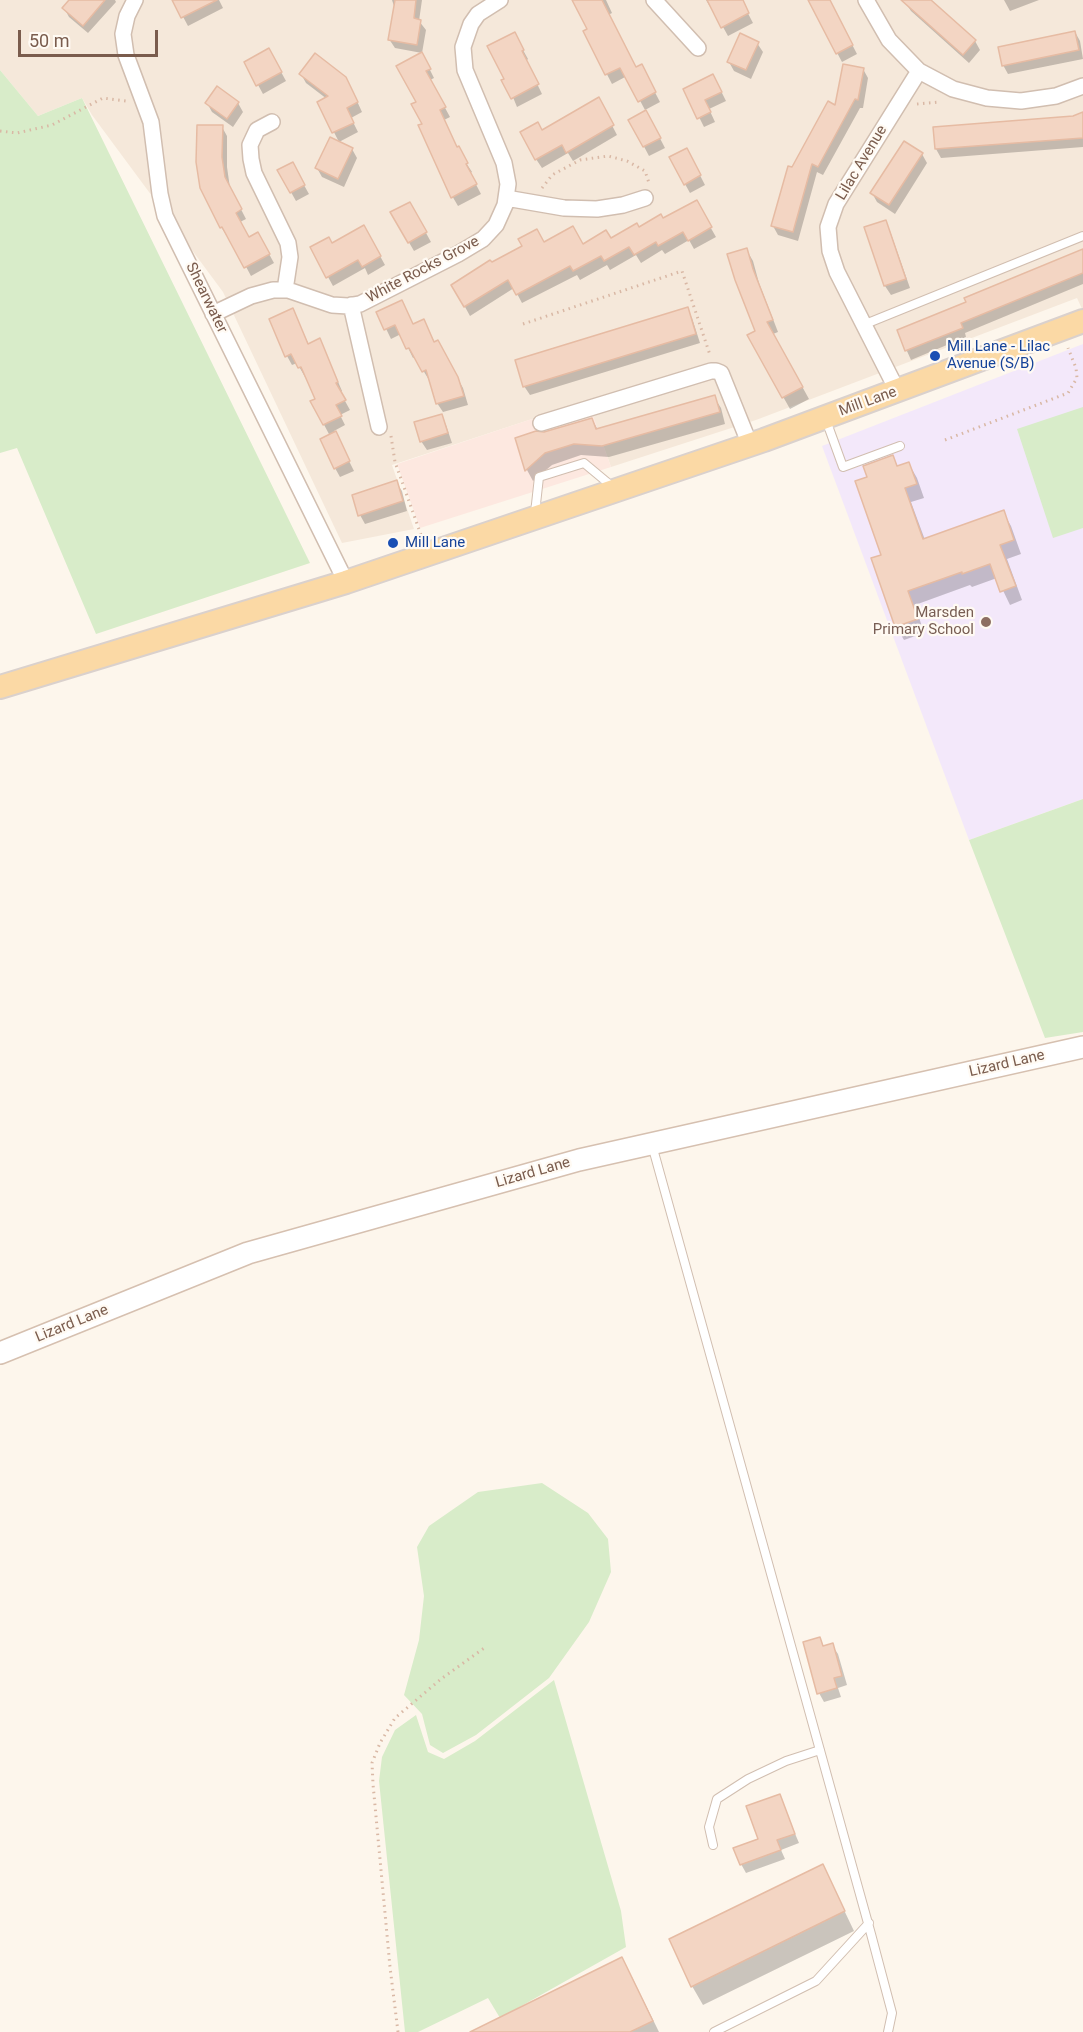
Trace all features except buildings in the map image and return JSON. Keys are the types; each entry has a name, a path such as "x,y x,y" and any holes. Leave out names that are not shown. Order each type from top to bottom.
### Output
{"main road":[{"name":"Mill Lane","path":"0,687 345,582 535,518 898,392 1083,321"}],"street":[{"name":"Shearwater","path":"135,0 123,34 126,55 151,122 165,216 345,582"},
{"name":"White Rocks Grove","path":"213,314 262,292 285,290 332,305 351,305 373,298 483,239 496,225 505,205 508,184 504,163 462,59 463,47 471,24 478,14 500,0"},
{"path":"654,0 698,48"},
{"path":"866,0 889,40 919,71 953,89 987,98 1021,101 1056,96 1083,86"},
{"name":"Lilac Avenue","path":"898,392 837,272 830,251 828,228 836,204 919,71"},
{"path":"272,122 256,130 250,145 250,159 254,173 288,243 290,257 285,290"},
{"path":"506,198 564,208 597,209 623,205 645,198"},
{"name":"White Rocks Grove","path":"351,305 379,427"},
{"path":"541,423 716,371 721,374 750,445"},
{"name":"Lizard Lane","path":"0,1353 248,1253 579,1160 1083,1047"}],"lane":[{"path":"863,325 1083,236"},
{"path":"825,418 843,467 900,446"},
{"path":"535,518 539,477 584,462 616,490"},
{"path":"652,1144 892,2013 888,2032"},
{"path":"713,1845 710,1827 717,1800 748,1779 786,1761 820,1750"},
{"path":"714,2032 816,1981 868,1923"}],"path":[{"path":"0,131 17,133 52,125 103,98 143,103"},
{"path":"531,202 552,175 580,160 608,156 627,161 645,171 651,189 645,198"},
{"path":"523,324 682,271 716,371"},
{"path":"945,440 1068,393 1077,378 1076,368 1061,330"},
{"path":"379,427 391,435 395,462 423,543"},
{"path":"398,2032 372,1763 380,1743 395,1718 441,1679 487,1646"}],"shaded area":[{"path":"0,0 1083,0 1083,311 1077,298 756,420 611,467 587,401 392,465 414,529 342,543 223,292 92,115 82,98 38,116 0,70"},
{"name":"Marsden Primary School","path":"1083,344 1083,799 969,840 822,446"},
{"path":"593,415 611,467 420,528 397,464 532,419 536,431"}],"green space":[{"path":"0,70 38,116 82,98 310,563 96,634 17,448 0,453"},
{"path":"1083,407 1083,528 1053,538 1017,429"},
{"path":"1083,799 1083,1032 1045,1038 969,840"},
{"path":"542,1483 588,1513 608,1539 611,1572 589,1622 549,1678 476,1735 443,1753 430,1745 422,1714 404,1695 419,1640 424,1596 417,1547 429,1526 478,1492"},
{"path":"554,1680 621,1911 626,1947 500,2018 488,1998 418,2032 405,2032 379,1781 382,1757 395,1730 416,1715 428,1752 444,1759 475,1741"}],"place":[{"name":"Mill Lane - Lilac Avenue (S/B)","path":"935,356"},
{"name":"Mill Lane","path":"393,543"},
{"name":"Marsden Primary School","path":"986,622"}]}
